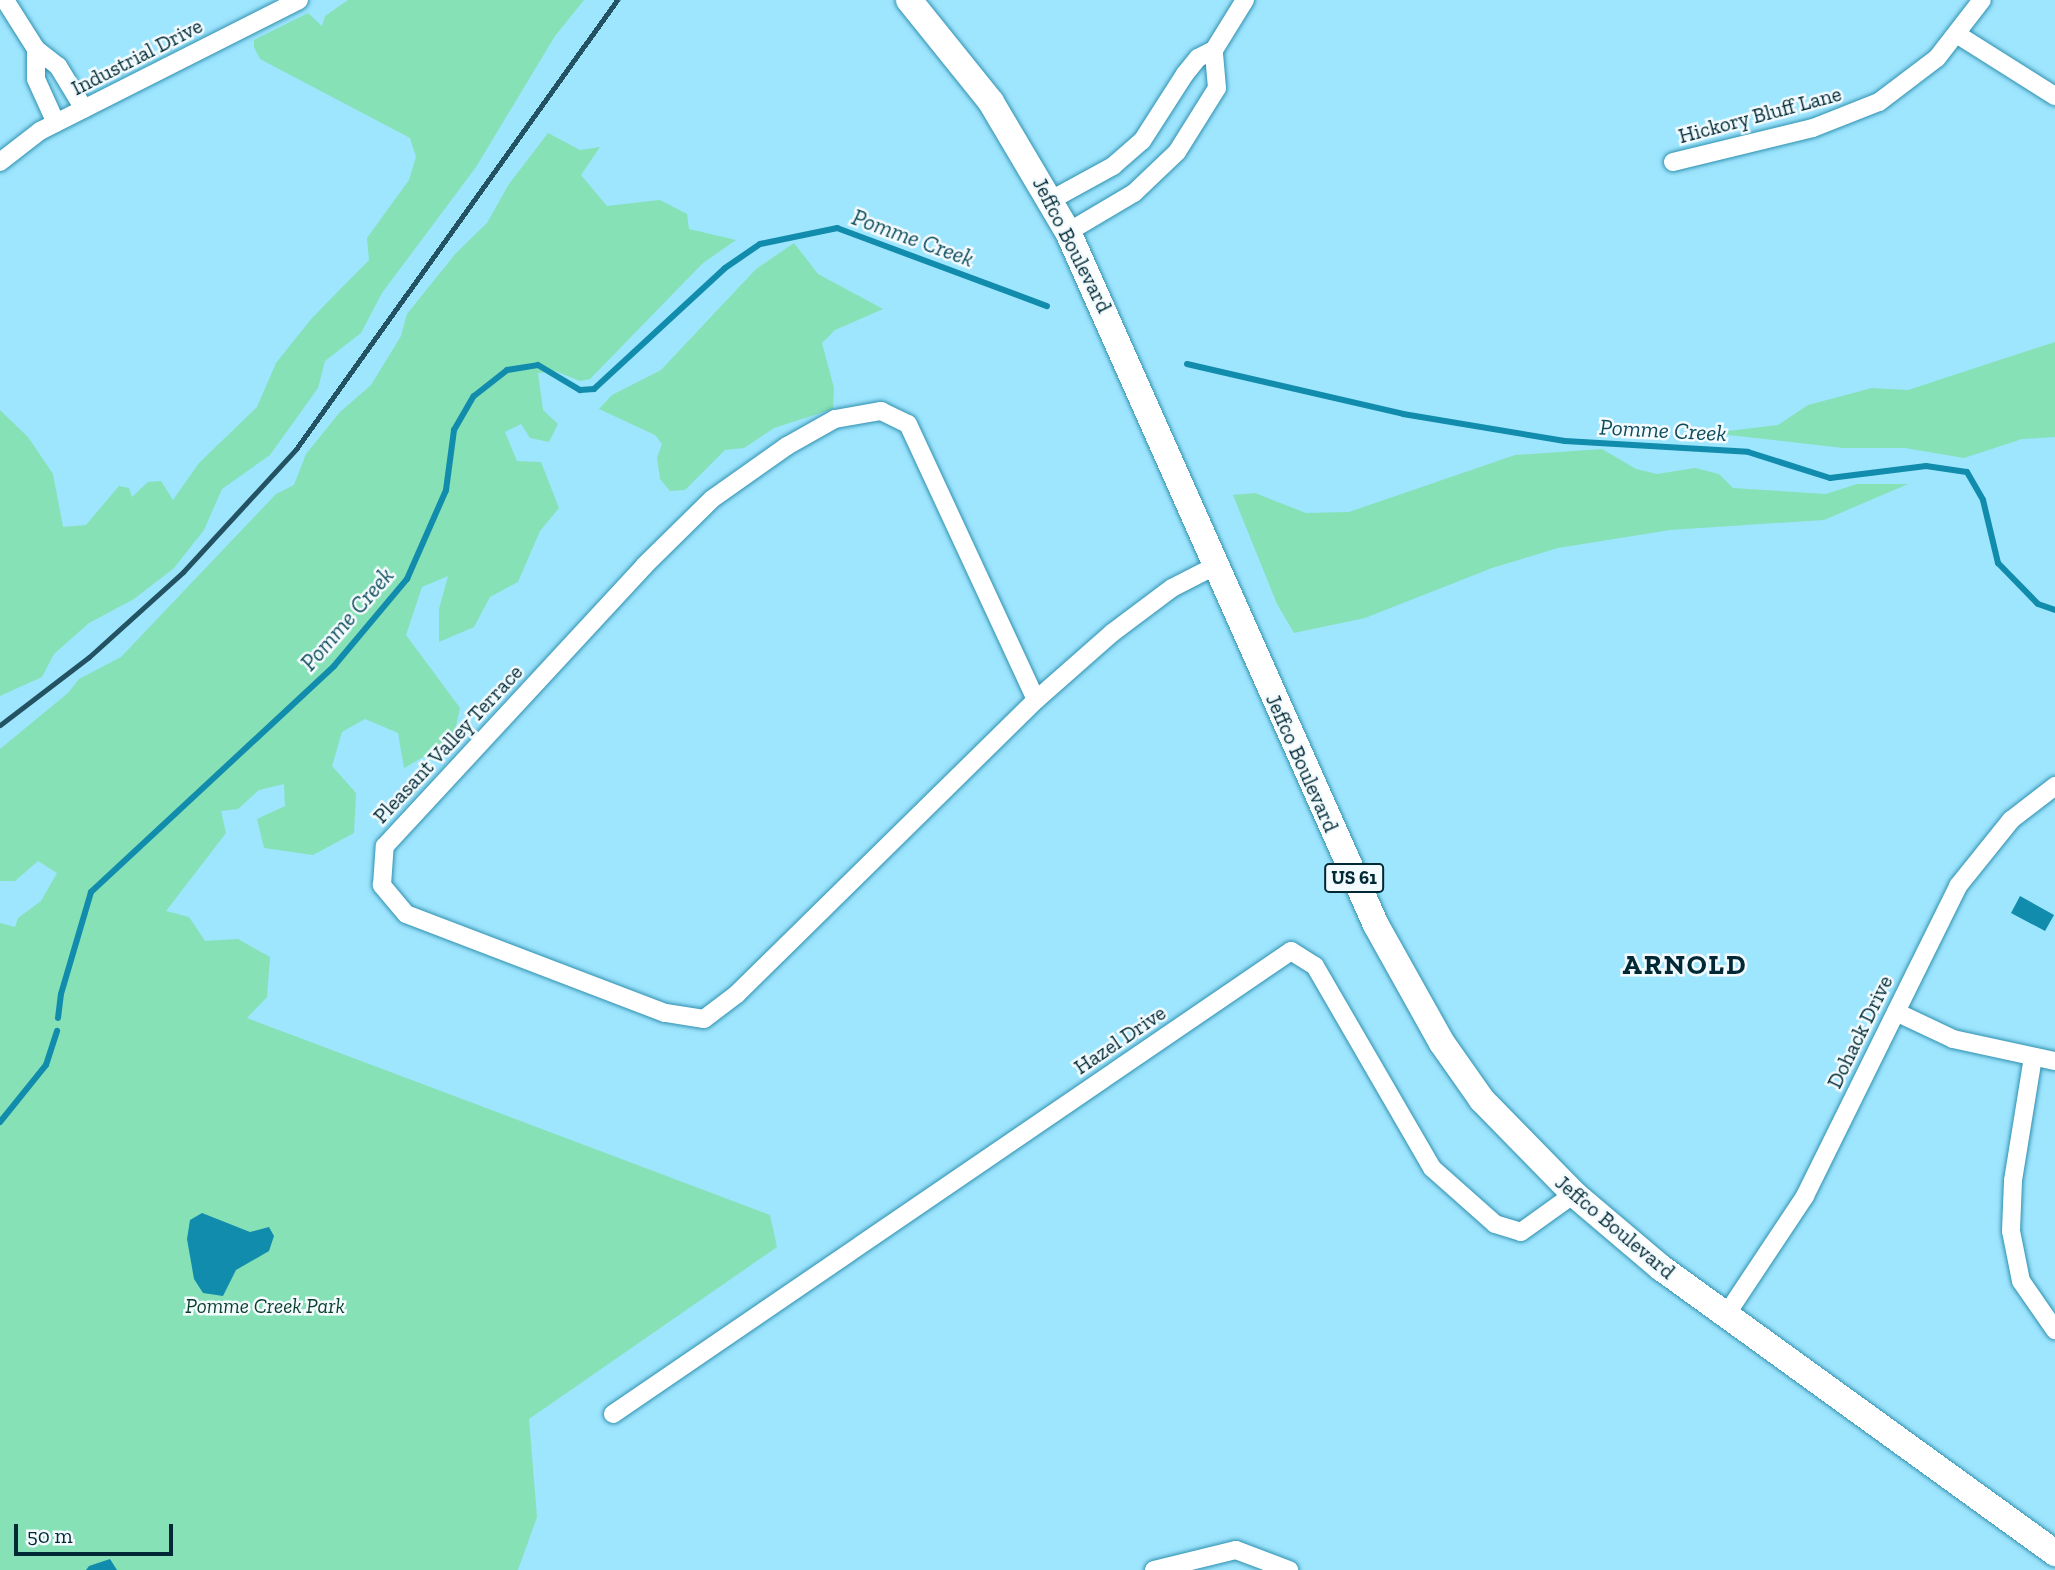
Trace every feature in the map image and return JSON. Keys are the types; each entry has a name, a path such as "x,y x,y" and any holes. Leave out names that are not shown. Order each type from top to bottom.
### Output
{"main road":[{"name":"Jeffco Boulevard","path":"909,0 991,102 1068,232 1217,565 1334,836 1404,979 1482,1100 1574,1195 1726,1315 2055,1553"}],"street":[{"path":"5,0 36,49 64,75 84,109"},
{"name":"Industrial Drive","path":"0,162 56,123 299,0"},
{"path":"1051,200 1113,166 1142,141 1185,74 1198,58 1214,50 1245,0"},
{"name":"Hickory Bluff Lane","path":"1673,162 1852,116 1910,82 1958,35 1982,0"},
{"path":"1958,35 2055,96"},
{"path":"36,49 39,88 56,123"},
{"path":"1068,232 1134,193 1177,152 1217,88 1214,50"},
{"path":"39,88 64,75"},
{"name":"Pleasant Valley Terrace","path":"1036,700 908,424 881,411 835,419 787,446 712,499 644,566 385,846 382,885 406,914 665,1013 704,1019 737,994 1036,700 1122,625 1172,588 1217,565"},
{"name":"Dohack Drive","path":"1726,1315 1805,1196 1968,871 2011,820 2055,786"},
{"name":"Hazel Drive","path":"613,1414 1291,951 1315,966 1432,1168 1496,1224 1521,1232 1574,1195"},
{"path":"1896,1012 1953,1039 2055,1060"},
{"path":"2033,1057 2013,1181 2011,1231 2021,1281 2055,1330"},
{"path":"1154,1570 1236,1550 1289,1570"}],"green space":[{"path":"348,0 584,0 555,36 476,167 382,293 361,333 325,361 318,388 270,455 222,489 204,530 174,568 134,599 89,623 54,654 42,677 0,696 0,410 28,437 53,474 63,527 86,525 119,486 129,488 132,497 148,482 161,481 173,500 199,463 257,407 276,363 312,318 369,260 367,238 409,180 416,157 410,138 260,59 254,47 254,40 308,13 322,26 325,16"},
{"name":"Pomme Creek Park","path":"548,133 580,150 600,147 581,175 607,206 660,200 687,214 689,229 736,240 703,263 590,379 580,381 555,371 538,373 543,410 558,424 549,442 530,438 521,424 505,432 517,461 541,462 559,508 540,531 518,582 490,597 474,627 439,642 439,609 448,576 422,587 406,635 460,708 453,740 404,768 398,733 365,719 342,732 332,766 356,793 354,833 313,855 264,848 257,819 285,806 284,784 259,790 238,809 221,811 226,833 166,911 189,917 205,941 238,939 270,957 267,997 247,1018 770,1215 777,1247 529,1419 537,1517 518,1570 0,1570 0,923 15,927 18,918 41,901 57,873 38,861 15,881 0,881 0,749 68,693 79,679 121,657 276,494 294,485 306,454 340,412 371,385 401,336 407,314 456,253 487,223 509,184"},
{"path":"794,243 818,274 883,309 835,330 822,343 834,388 833,409 774,428 744,448 725,450 685,490 670,491 660,479 657,458 662,444 655,435 599,409 612,395 661,370 756,269"},
{"path":"2055,342 2055,437 2022,439 1964,458 1905,448 1843,448 1711,433 1778,425 1808,405 1872,388 1908,390"},
{"path":"1602,449 1636,469 1657,474 1695,468 1719,474 1733,488 1826,494 1857,484 1908,484 1824,520 1670,530 1558,548 1492,568 1365,618 1294,633 1277,604 1233,495 1255,493 1306,513 1349,512 1515,455"}],"water":[{"path":"2020,896 2054,915 2045,931 2011,913"},
{"path":"202,1213 250,1232 269,1227 274,1236 269,1251 236,1270 223,1296 203,1293 194,1279 187,1239 190,1220"},
{"path":"110,1559 117,1570 86,1570 89,1566"}],"waterway":[{"name":"Pomme Creek","path":"58,1018 61,994 91,892 334,666 407,579 446,490 454,430 474,396 507,370 538,365 580,390 594,389 725,268 760,244 837,228 1047,306"},
{"name":"Pomme Creek","path":"1187,364 1403,414 1565,441 1748,452 1830,478 1926,466 1967,472 1983,500 1998,563 2038,604 2055,610"},
{"name":"Pomme Creek","path":"0,1122 46,1065 57,1031"}],"railway":[{"path":"0,725 89,657 183,572 296,449 617,0"}],"district":[{"name":"ARNOLD","path":"1685,965"}]}
